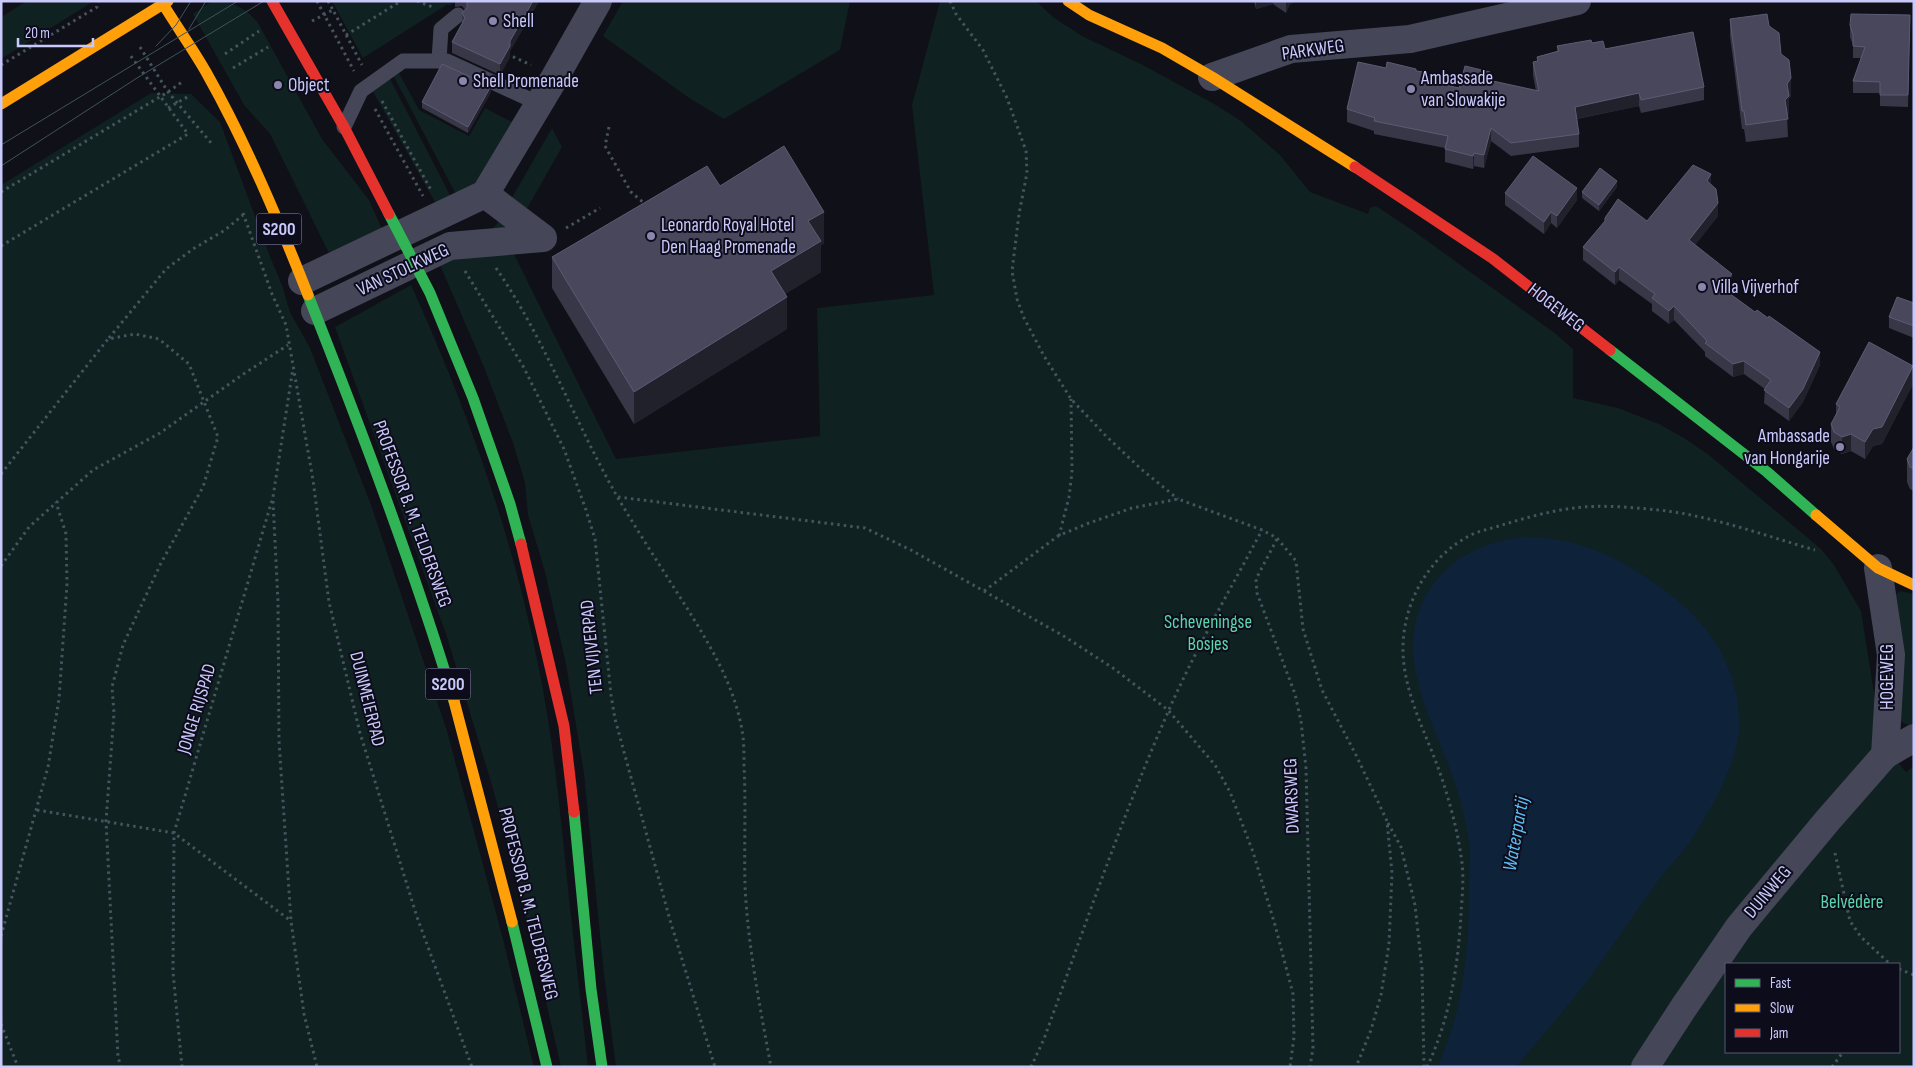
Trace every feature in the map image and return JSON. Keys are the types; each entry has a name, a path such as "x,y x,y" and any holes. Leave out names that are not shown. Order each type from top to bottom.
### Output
{"main road":[{"path":"272,1 344,127 400,234 413,264 430,293 473,398 510,504 530,575 564,726 591,989 602,1067"},
{"path":"1068,1 1089,15 1162,48 1212,77"},
{"path":"1,104 164,2"},
{"name":"PROFESSOR B. M. TELDERSWEG","path":"164,2 211,81 243,146 315,311 386,496 426,612 468,749 547,1067"},
{"name":"HOGEWEG","path":"1212,77 1343,159 1492,258 1767,472 1878,568 1914,585"}],"street":[{"name":"PARKWEG","path":"1212,77 1291,49 1410,39 1576,1"},
{"path":"485,194 540,104 591,4"},
{"name":"VAN STOLKWEG","path":"302,282 485,194 543,238 450,246 315,311"},
{"name":"HOGEWEG","path":"1878,568 1891,655 1884,755"},
{"name":"DUINWEG","path":"1644,1067 1739,927 1884,755 1914,738"}],"lane":[{"path":"439,60 441,29 454,18"},
{"path":"344,127 358,95 403,61 447,60 540,104"}],"path":[{"path":"1,246 188,134 115,34 97,7 98,1"},
{"path":"317,1 445,213"},
{"path":"328,1 346,35 368,86 431,190 446,188 445,213"},
{"path":"346,35 401,1"},
{"path":"417,1 454,18"},
{"path":"950,1 956,14 983,50 1007,98 1026,151 1027,173 1019,214 1012,271 1017,299 1024,318 1040,348 1071,399 1141,470 1178,499 1262,530 1277,538 1296,561 1304,629 1322,690 1358,757 1401,848 1409,875 1415,905 1422,969 1425,1067"},
{"path":"1,65 97,7"},
{"path":"168,108 290,33 333,10"},
{"path":"1,192 168,92 281,17"},
{"path":"125,26 168,92 215,148"},
{"path":"499,49 555,77"},
{"path":"609,127 605,146 631,192 646,205"},
{"name":"DUINMEIERPAD","path":"240,206 272,294 286,325 313,480 329,602 360,733 416,917 472,1067"},
{"path":"1,474 166,269 225,230 243,215"},
{"name":"TEN VIJVERPAD","path":"450,246 523,366 564,449 586,510 594,539 607,666 615,719 670,920 714,1067"},
{"path":"493,264 532,328 618,497 703,634 726,676 743,732 745,887 748,923 752,960 771,1067"},
{"path":"108,339 135,334 159,339 189,364 218,437 203,487 161,563 123,645 112,687 114,713 106,821 118,1057 121,1067"},
{"path":"1,566 29,527 93,470 160,433 288,345"},
{"name":"JONGE RIJSPAD","path":"182,1067 173,972 174,833 273,497 294,364"},
{"path":"1058,536 1069,497 1072,472 1071,399"},
{"path":"273,497 278,602 279,741 291,921 304,1014 317,1067"},
{"path":"618,497 865,528 911,550 1070,640 1113,668 1168,710 1215,765 1230,792 1253,852 1293,994 1294,1037 1290,1067"},
{"path":"984,591 1058,536 1132,508 1178,499"},
{"path":"1,936 48,767 59,699 67,584 66,534 56,502"},
{"path":"1425,1067 1445,1021 1459,955 1462,866 1457,831 1450,804 1412,700 1404,667 1404,632 1411,602 1424,576 1440,558 1458,543 1476,533 1525,518 1575,508 1657,510 1709,518 1824,553"},
{"path":"1031,1067 1044,1038 1126,813 1168,710 1195,655 1262,530"},
{"name":"DWARSWEG","path":"1277,538 1256,579 1257,593 1295,694 1301,721 1306,768 1313,1048 1310,1067"},
{"path":"37,810 174,833 291,921"},
{"path":"1828,820 1850,921 1861,937 1889,963"},
{"path":"1356,1067 1371,1030 1381,995 1389,944 1392,873 1387,821"},
{"path":"1900,969 1914,976"},
{"path":"1,1024 18,1067"},
{"path":"1832,1067 1842,1053"}],"green space":[{"path":"27,1 94,1 1,59 1,17"},
{"path":"212,1 226,2 238,6 258,23 322,139 369,200 382,229 331,257 270,134 244,105 193,14"},
{"path":"332,1 457,1 449,6 448,4 363,58"},
{"path":"623,1 850,1 840,50 724,119 689,98 603,36"},
{"name":"Scheveningse Bosjes","path":"940,1 1036,1 1053,17 1082,36 1143,65 1241,121 1280,155 1310,192 1368,214 1370,208 1376,206 1556,334 1573,349 1573,398 1618,408 1659,424 1709,455 1821,549 1834,565 1861,611 1882,743 1906,772 1914,766 1914,1067 616,1067 604,975 584,774 566,664 545,572 528,515 525,483 513,443 484,367 440,265 482,243 498,222 552,128 562,147 508,242 616,459 820,436 817,308 934,295 912,105"},
{"path":"398,71 419,110 469,136 485,108 518,125 480,189 459,200 393,75"},
{"path":"389,77 454,203 440,211 371,88"},
{"path":"151,93 191,94 220,122 282,285 290,312 310,348 371,505 447,731 503,939 534,1067 1,1067 1,185"},
{"path":"411,285 450,377 485,471 501,518 527,615 544,693 553,751 588,1067 561,1067 515,868 447,637 335,327"},
{"path":"1900,591 1914,594 1914,724 1910,725 1899,719 1896,594"}],"water":[{"name":"Waterpartij","path":"1522,537 1565,541 1585,546 1604,554 1641,574 1689,610 1711,636 1727,665 1737,698 1739,733 1727,776 1705,818 1689,843 1640,906 1584,985 1516,1067 1437,1067 1453,1023 1463,978 1468,932 1470,847 1464,816 1452,775 1424,703 1417,679 1413,655 1414,630 1420,607 1442,573 1473,551 1497,542"}],"building":[{"path":"466,1 533,1 510,41 510,46 500,64 452,42 465,18 462,13 467,8"},
{"path":"1767,14 1769,26 1779,33 1781,54 1789,60 1791,78 1787,84 1789,96 1785,100 1788,119 1746,125 1744,111 1742,111 1730,19"},
{"path":"1851,14 1910,15 1908,95 1880,95 1880,82 1853,81 1865,47 1853,46 1853,35 1850,25"},
{"path":"1693,32 1704,87 1641,100 1639,93 1575,107 1579,134 1511,143 1491,128 1484,155 1474,153 1473,156 1445,149 1448,136 1374,121 1375,118 1347,109 1358,62 1386,68 1387,62 1416,69 1416,71 1424,72 1422,80 1459,88 1465,66 1490,72 1488,80 1539,91 1533,62 1538,61 1537,57 1559,51 1557,46 1591,40 1592,43 1603,41 1605,49"},
{"path":"442,64 491,86 468,127 422,102"},
{"path":"784,146 824,212 808,221 821,241 771,271 787,297 634,392 552,257 707,166 720,186"},
{"path":"1533,156 1577,188 1557,216 1551,212 1544,222 1505,193"},
{"path":"1693,165 1711,174 1707,181 1716,189 1718,203 1689,240 1732,274 1722,288 1755,312 1757,310 1768,318 1769,316 1820,352 1803,389 1789,408 1764,390 1771,380 1744,361 1733,364 1705,343 1707,341 1674,306 1669,311 1652,298 1655,294 1619,267 1615,272 1583,247 1605,221 1605,218 1618,199 1647,221"},
{"path":"1600,168 1617,181 1599,205 1582,192"},
{"path":"1897,297 1914,303 1914,326 1889,317"},
{"path":"1869,342 1913,366 1882,427 1873,429 1865,442 1851,434 1842,437 1834,432 1831,424 1840,407 1836,404"},
{"path":"1914,447 1914,469 1910,467 1907,459"}],"tram line":[{"path":"156,46 176,25 191,1"},
{"path":"189,29 206,1"},
{"path":"1,145 238,1"},
{"path":"1,166 137,78 264,1"}],"traffic: fast":[{"path":"389,214 430,293 473,398 510,504 521,544"},
{"path":"308,295 385,496 421,598 454,701"},
{"path":"1610,350 1767,472 1816,515"},
{"path":"574,812 591,989 602,1067"},
{"path":"512,922 547,1067"}],"traffic: slow":[{"path":"1,104 168,1"},
{"path":"1068,1 1089,15 1162,48 1212,77 1355,167"},
{"path":"163,4 201,63 235,126 273,210 308,295"},
{"path":"1816,515 1878,568 1914,585"},
{"path":"454,701 512,922"}],"traffic: jam":[{"path":"272,1 344,127 389,214"},
{"path":"1355,167 1492,258 1610,350"},
{"path":"521,544 564,726 574,812"}],"place":[{"name":"Shell","path":"493,21"},
{"name":"Shell Promenade","path":"463,81"},
{"name":"Object","path":"278,85"},
{"name":"Ambassade van Slowakije","path":"1411,89"},
{"name":"Leonardo Royal Hotel Den Haag Promenade","path":"651,236"},
{"name":"Villa Vijverhof","path":"1702,287"},
{"name":"Ambassade van Hongarije","path":"1840,447"}],"park label":[{"name":"Belvédère","path":"1852,902"}]}
